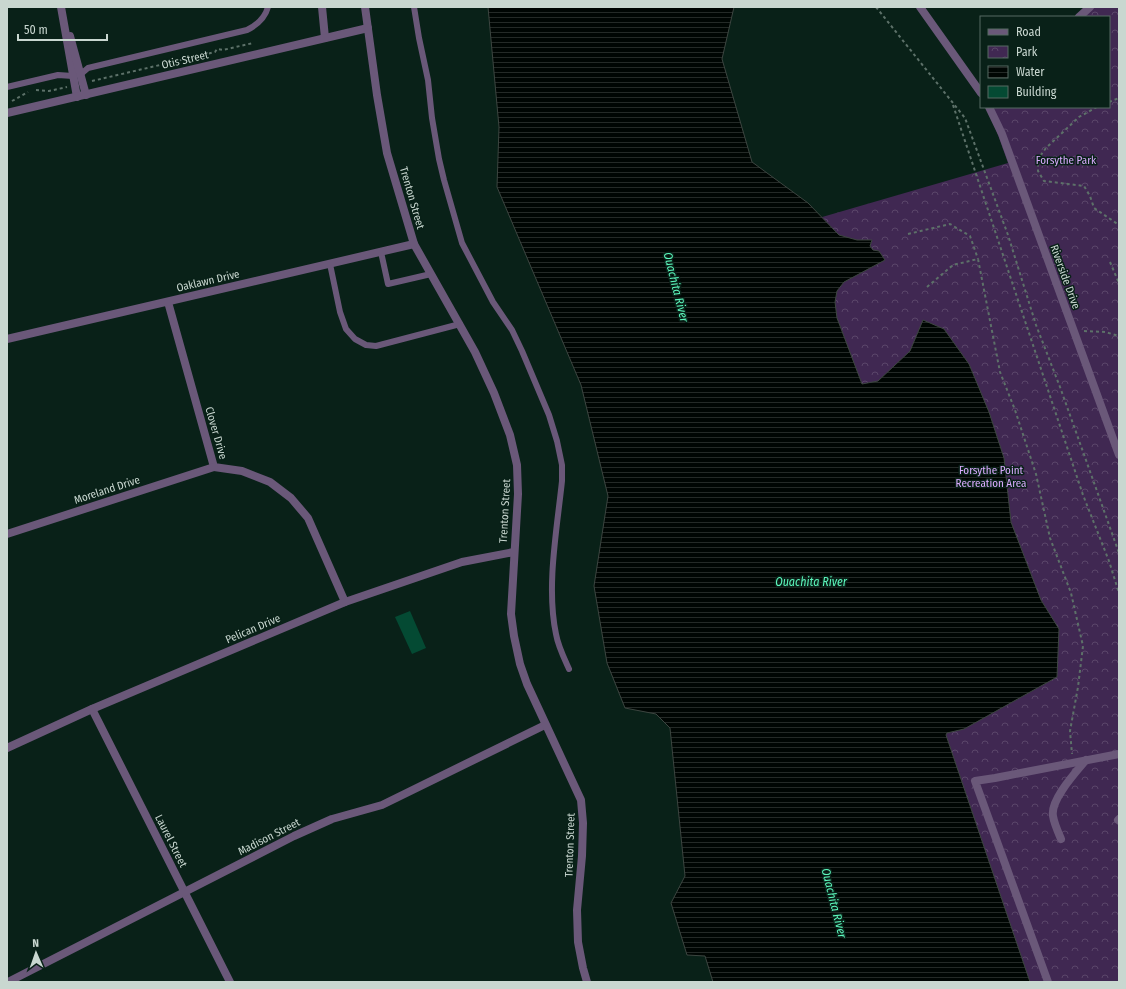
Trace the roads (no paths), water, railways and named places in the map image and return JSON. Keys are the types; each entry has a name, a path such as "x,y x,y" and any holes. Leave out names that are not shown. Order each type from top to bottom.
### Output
{"street":[{"path":"61,7 77,75 86,95"},
{"path":"322,7 324,38"},
{"name":"Trenton Street","path":"365,7 377,95 387,153 414,244 475,352 494,393 510,435 517,465 518,494 512,614 514,636 520,664 527,684 581,800 583,823 582,856 577,910 578,942 582,968 587,982"},
{"path":"920,7 980,92"},
{"path":"1080,16 1090,7"},
{"name":"Otis Street","path":"7,114 368,28"},
{"path":"77,75 77,97"},
{"name":"Riverside Drive","path":"989,108 1002,134 1119,454"},
{"name":"Oaklawn Drive","path":"7,339 414,244"},
{"name":"Clover Drive","path":"168,302 214,467 242,471 270,482 291,498 308,518 345,602"},
{"name":"Moreland Drive","path":"7,534 214,467"},
{"name":"Pelican Drive","path":"7,748 345,602 462,562 514,552"},
{"name":"Laurel Street","path":"92,710 230,982"},
{"name":"Madison Street","path":"8,982 185,893 294,836 332,820 382,805 545,725"},
{"path":"1048,982 975,781 1119,754"},
{"path":"1060,839 1052,814 1058,796 1068,781 1086,760"}],"lane":[{"path":"7,87 58,75 77,75 88,68 247,30 254,26 262,18 268,7"},
{"path":"414,7 428,80 432,118 439,159 462,244 493,302 512,330 549,415 557,441 562,465 562,481 552,580 552,606 556,635 569,669"},
{"path":"381,252 388,284 431,274"},
{"path":"330,264 340,312 346,329 355,339 366,346 376,346 460,324"}],"water":[{"name":"Ouachita River","path":"488,7 734,7 722,59 752,162 808,203 839,235 857,240 872,240 870,246 873,250 879,251 885,260 844,282 837,291 835,302 837,318 862,384 878,381 910,351 923,320 944,329 969,364 989,412 1004,458 1011,522 1041,600 1059,629 1057,677 964,729 947,733 946,735 1030,982 713,982 705,956 687,955 671,903 685,876 670,728 656,714 625,708 607,663 594,586 608,496 581,385 497,187 499,127"}],"park label":[{"name":"Forsythe Park","path":"1066,160"},
{"name":"Forsythe Point Recreation Area","path":"991,476"}]}
